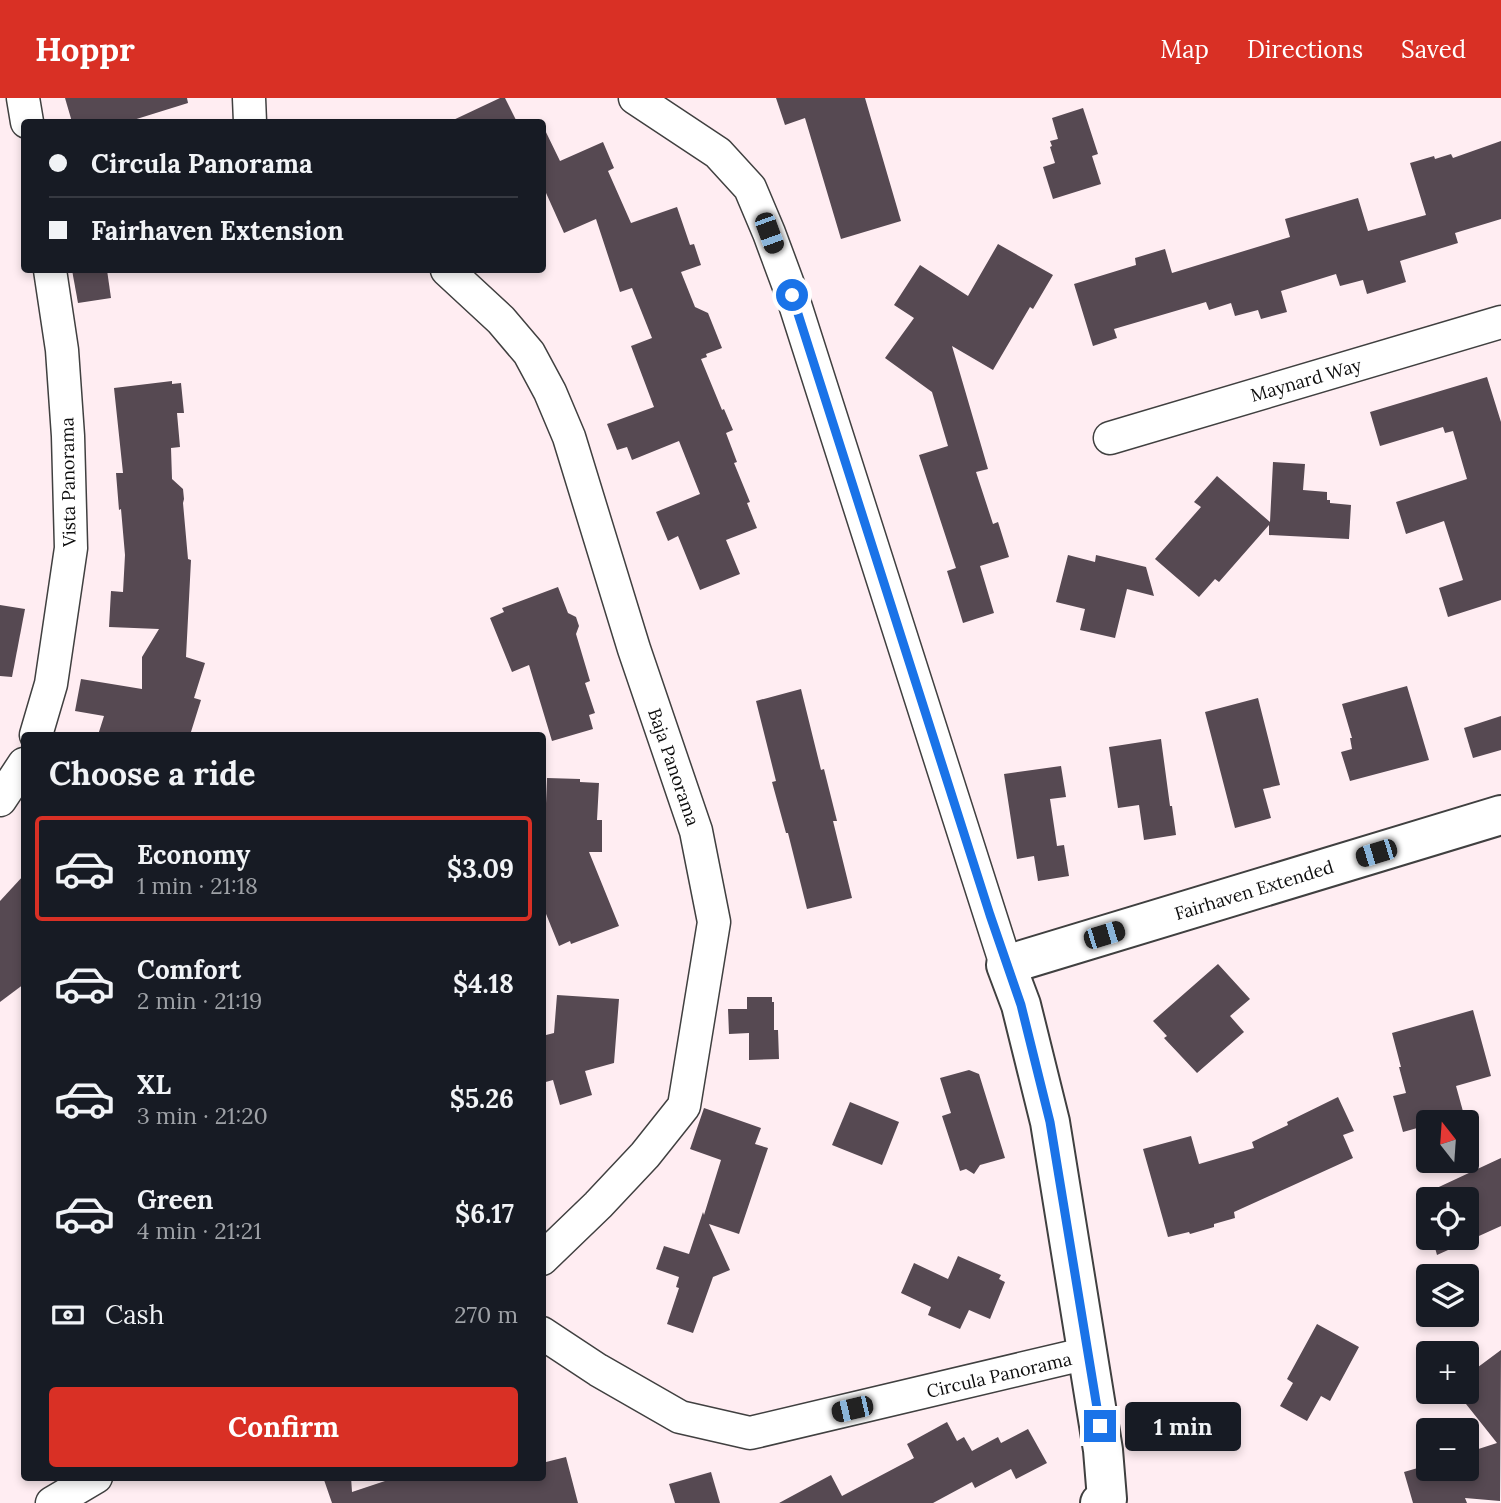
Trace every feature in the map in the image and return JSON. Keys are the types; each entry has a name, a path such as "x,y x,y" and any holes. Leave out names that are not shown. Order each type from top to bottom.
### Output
{"street":[{"path":"23,98 26,119"},
{"path":"249,98 250,119"},
{"name":"Circula Panorama","path":"546,1336 598,1370 680,1417 750,1433 1088,1353 1050,1122 1021,1005 792,295 750,188 718,153 635,98"},
{"name":"Vista Panorama","path":"37,732 51,684 71,548 65,387 50,273"},
{"name":"Baja Panorama","path":"450,273 501,320 529,353 564,426 695,831 714,922 684,1106 645,1155 546,1255"},
{"name":"Maynard Way","path":"1110,438 1501,322"},
{"path":"0,800 21,768"},
{"name":"Fairhaven Extended","path":"1006,965 1501,815"},
{"path":"1088,1353 1104,1450 1105,1502"},
{"path":"52,1503 89,1481"}],"building":[{"path":"65,98 187,98 188,103 137,119 71,119"},
{"path":"505,98 516,119 455,119"},
{"path":"776,98 865,98 901,221 841,239 805,118 785,125"},
{"path":"1083,108 1098,154 1092,156 1101,184 1053,199 1043,167 1055,163 1050,141 1058,139 1052,118"},
{"path":"546,132 560,161 603,142 614,168 608,171 631,223 677,207 690,245 694,244 701,265 681,272 695,307 708,313 722,348 706,354 707,357 701,359 733,430 726,433 757,528 726,540 740,574 700,590 678,536 668,541 656,512 700,494 679,441 632,460 627,447 617,450 607,424 654,407 631,346 652,338 632,288 620,292 596,219 564,233 546,193"},
{"path":"1501,141 1501,219 1455,233 1458,243 1400,261 1406,282 1367,294 1363,280 1340,286 1336,274 1281,291 1287,312 1261,319 1258,310 1235,316 1231,303 1209,310 1206,302 1114,329 1117,338 1093,346 1074,284 1136,265 1135,258 1165,249 1172,273 1290,237 1285,219 1358,198 1368,231 1426,215 1410,163 1451,154 1453,158"},
{"path":"998,244 1053,275 1033,309 1030,307 993,370 952,346 988,469 976,472 993,524 998,522 1009,557 980,566 994,613 963,623 947,571 956,568 919,455 948,446 932,392 885,358 914,318 894,305 920,265 968,296"},
{"path":"73,273 107,273 111,298 78,303"},
{"path":"1487,377 1501,422 1501,600 1448,617 1439,588 1463,580 1444,521 1406,534 1396,502 1467,479 1453,431 1445,433 1443,427 1380,446 1370,412"},
{"path":"172,381 172,384 181,383 184,413 177,413 180,447 171,448 172,479 183,489 188,559 191,560 186,657 205,663 194,698 201,700 191,732 99,732 104,716 75,711 81,679 142,689 142,657 159,629 109,627 111,591 123,592 125,555 116,473 123,473 114,388"},
{"path":"1273,462 1305,464 1303,490 1327,492 1327,500 1330,500 1330,503 1351,505 1349,539 1269,535 1269,525 1219,582 1215,579 1199,597 1155,559 1201,507 1194,502 1217,476 1270,522"},
{"path":"1068,555 1095,562 1096,555 1146,567 1154,596 1127,589 1115,638 1080,630 1085,609 1056,602"},
{"path":"558,587 568,613 576,617 579,626 576,634 590,681 585,683 595,713 589,715 593,729 552,741 529,665 512,672 490,618 504,612 502,608"},
{"path":"0,605 25,609 12,677 0,676"},
{"path":"1407,686 1429,760 1350,781 1341,752 1352,749 1352,738 1342,704"},
{"path":"801,689 837,821 833,821 852,898 807,909 772,782 776,781 756,701"},
{"path":"1258,698 1280,785 1263,789 1271,818 1235,828 1205,712"},
{"path":"1501,716 1501,750 1473,758 1464,728"},
{"path":"1161,739 1176,835 1144,840 1139,805 1118,808 1109,747"},
{"path":"1061,766 1066,797 1050,799 1057,846 1064,845 1069,876 1038,881 1034,856 1017,859 1004,774"},
{"path":"547,778 580,779 580,782 599,783 597,820 602,820 602,852 589,852 619,926 559,946 546,914"},
{"path":"21,878 21,986 0,1002 0,901"},
{"path":"1218,964 1250,999 1230,1016 1244,1032 1197,1073 1164,1038 1167,1036 1153,1021"},
{"path":"557,995 619,999 614,1063 585,1071 592,1095 560,1105 553,1080 546,1082 546,1035 554,1033"},
{"path":"747,997 772,997 774,1030 778,1030 779,1059 749,1060 749,1033 729,1034 728,1009 747,1009"},
{"path":"1473,1010 1491,1076 1456,1086 1463,1110 1416,1110 1416,1128 1403,1132 1393,1096 1406,1093 1392,1033"},
{"path":"969,1070 979,1074 1005,1158 980,1165 974,1174 966,1169 960,1171 942,1116 951,1113 940,1078"},
{"path":"1338,1097 1354,1131 1343,1135 1353,1158 1234,1212 1235,1218 1214,1224 1214,1227 1168,1237 1143,1149 1191,1136 1199,1164 1254,1148 1252,1142"},
{"path":"850,1102 899,1122 882,1165 832,1145"},
{"path":"704,1108 761,1128 755,1144 768,1148 739,1234 709,1224 730,1270 713,1277 693,1333 667,1324 679,1288 676,1287 679,1277 656,1269 664,1246 689,1254 721,1160 690,1149"},
{"path":"1501,1158 1501,1226 1479,1236 1479,1187 1439,1187 1469,1173 1479,1173 1479,1168"},
{"path":"1436,1250 1448,1250 1437,1255"},
{"path":"958,1256 1001,1275 999,1279 1005,1282 990,1319 969,1310 960,1329 928,1315 931,1307 901,1293 914,1263 948,1279"},
{"path":"1317,1324 1359,1347 1330,1401 1321,1396 1307,1421 1280,1406 1293,1383 1287,1379"},
{"path":"1501,1350 1500,1501 1465,1498 1467,1503 1413,1503 1404,1472 1416,1468 1416,1481 1479,1481 1479,1449 1497,1443 1466,1404 1479,1404 1479,1366"},
{"path":"947,1422 957,1441 964,1437 972,1451 998,1437 1001,1443 1028,1429 1047,1463 1016,1479 1011,1469 975,1488 972,1482 933,1503 779,1503 831,1475 842,1496 914,1458 907,1444"},
{"path":"566,1457 578,1503 332,1503 324,1481 351,1481 352,1492 385,1481 546,1481 546,1462"},
{"path":"711,1472 720,1503 675,1503 669,1484"}],"route":[{"path":"792,295 1021,1005 1050,1122 1100,1426"}]}
